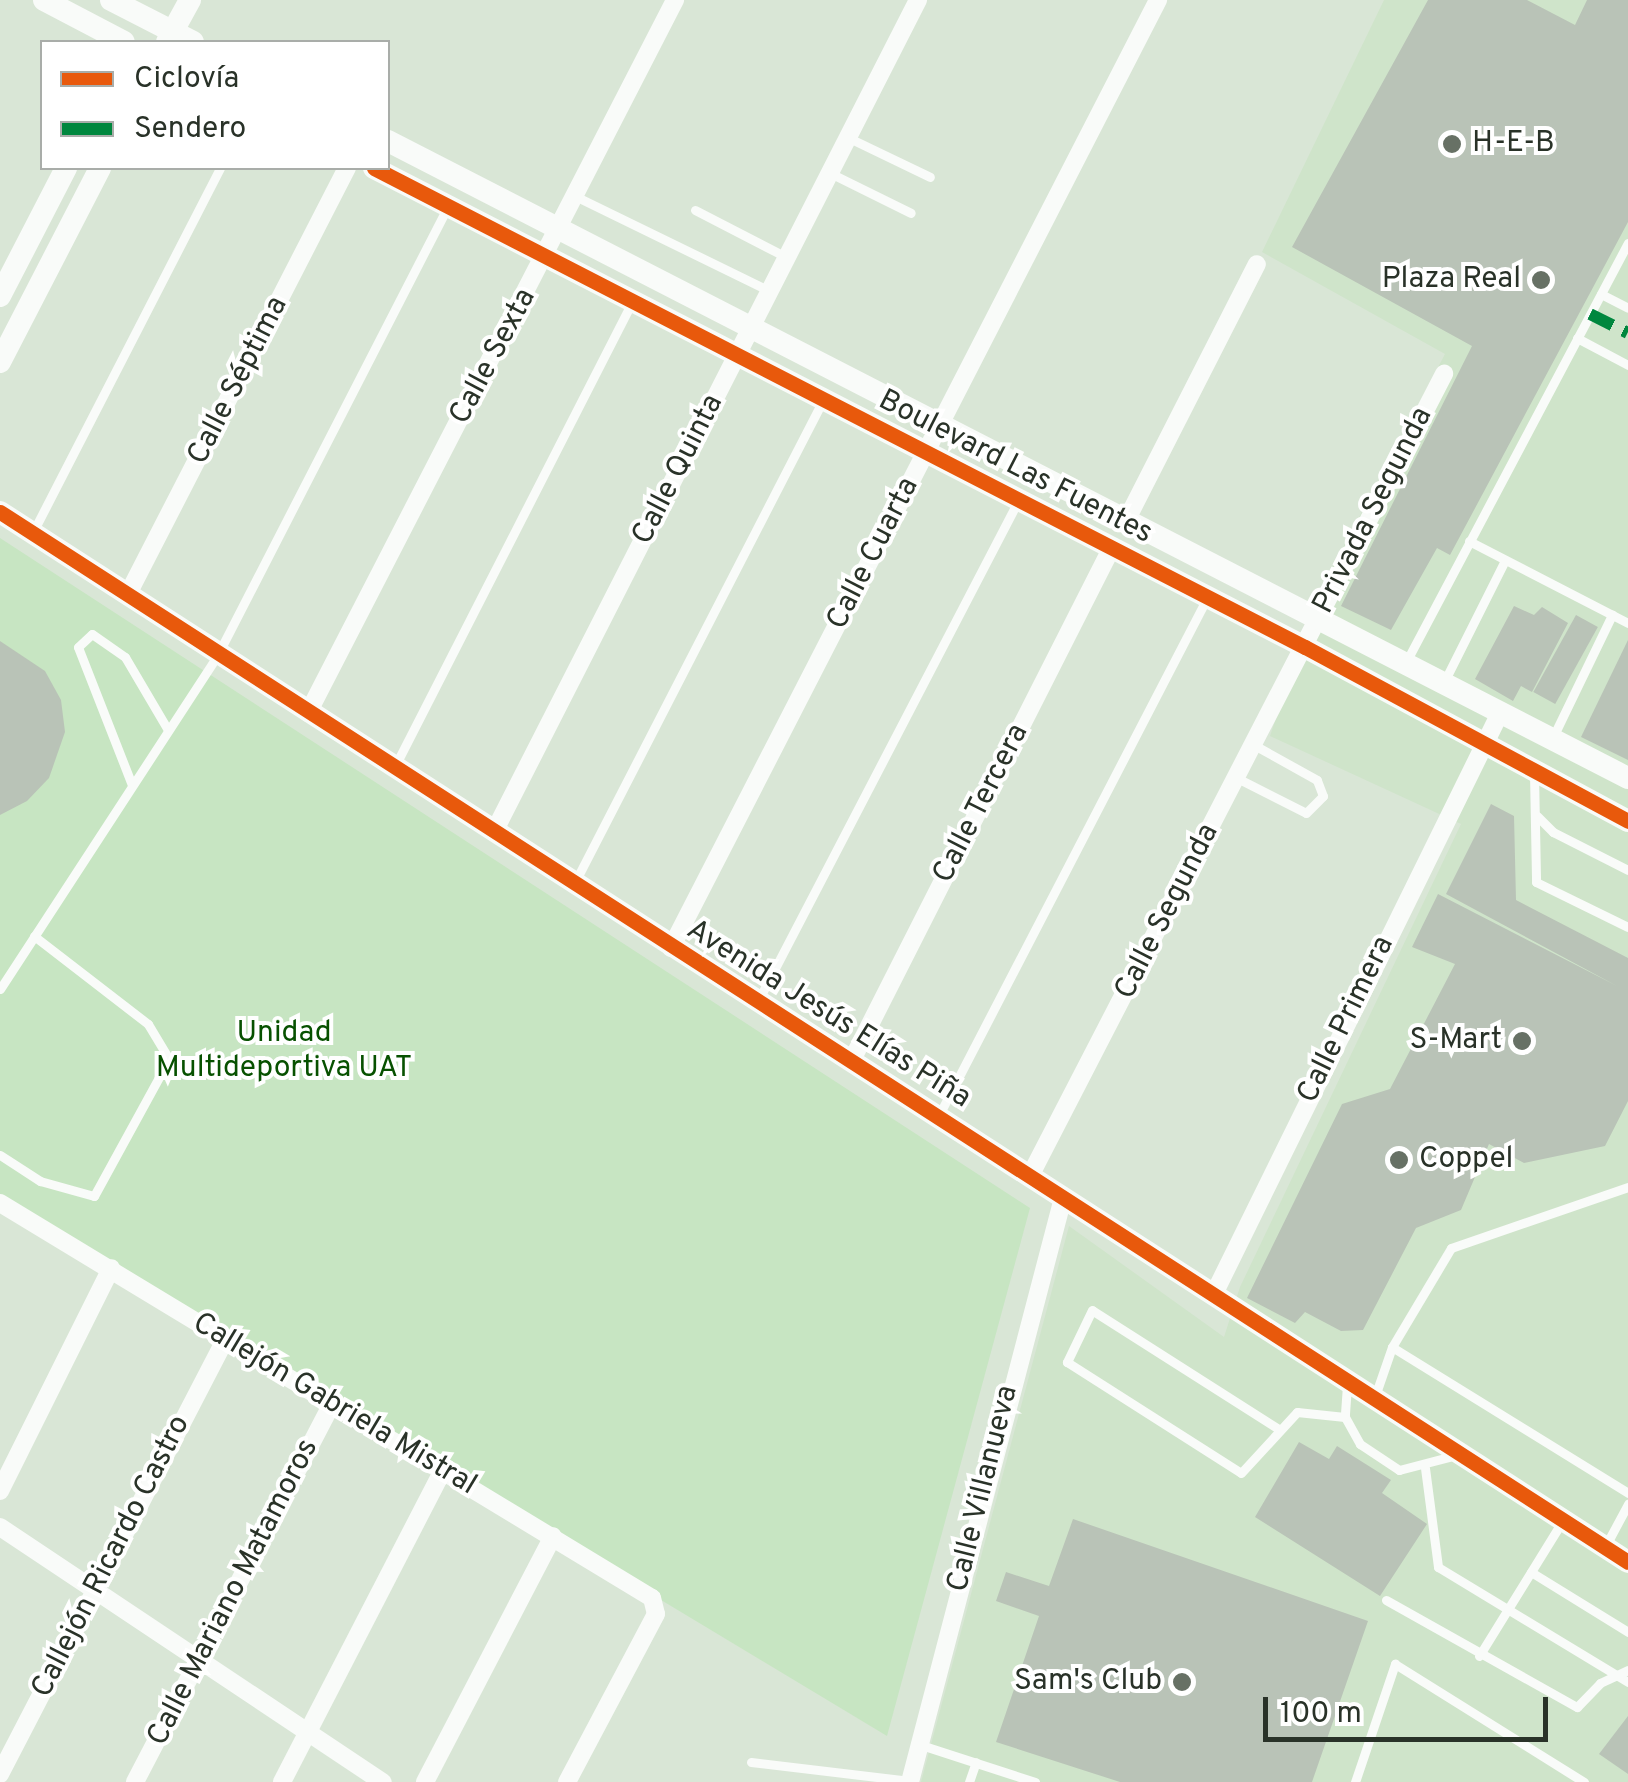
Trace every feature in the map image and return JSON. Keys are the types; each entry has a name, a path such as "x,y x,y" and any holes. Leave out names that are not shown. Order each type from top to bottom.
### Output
{"street":[{"path":"44,0 123,40"},
{"path":"111,0 149,9 178,39 190,0"},
{"name":"Calle Sexta","path":"308,713 675,0"},
{"name":"Calle Quinta","path":"494,832 918,0"},
{"name":"Calle Cuarta","path":"671,948 1158,0"},
{"path":"128,40 149,9"},
{"name":"Boulevard Las Fuentes","path":"390,141 1628,778"},
{"path":"0,296 65,170"},
{"path":"0,362 99,170"},
{"name":"Calle Séptima","path":"128,594 345,170"},
{"name":"Boulevard Las Fuentes","path":"378,170 1305,647 1484,747 1628,821"},
{"path":"1127,518 1257,264"},
{"name":"Privada Segunda","path":"1305,647 1444,374"},
{"name":"Avenida Jesús Elías Piña","path":"0,512 1628,1562"},
{"name":"Calle Tercera","path":"852,1060 1111,549"},
{"name":"Calle Segunda","path":"1030,1176 1305,647"},
{"name":"Calle Primera","path":"1213,1296 1500,713"},
{"path":"1574,794 1593,760"},
{"name":"Calle Villanueva","path":"910,1782 1063,1198"},
{"name":"Callejón Gabriela Mistral","path":"3,1211 111,1268 652,1598 656,1614 567,1782"},
{"path":"0,1490 111,1268"},
{"name":"Callejón Ricardo Castro","path":"0,1774 225,1340"},
{"name":"Calle Mariano Matamoros","path":"135,1782 332,1404"},
{"path":"282,1782 443,1470"},
{"path":"0,1527 382,1782"},
{"path":"425,1782 553,1536"}],"lane":[{"path":"847,137 930,177"},
{"path":"33,533 219,170"},
{"path":"830,173 911,214"},
{"path":"575,196 768,290"},
{"path":"0,989 218,654 448,206"},
{"path":"695,210 786,256"},
{"path":"1406,662 1577,338 1625,257 1628,243"},
{"path":"1601,294 1628,308"},
{"path":"394,768 632,301"},
{"path":"1577,338 1628,365"},
{"path":"574,885 823,400"},
{"path":"758,1002 1018,500"},
{"path":"1469,541 1628,623"},
{"path":"1443,684 1505,560"},
{"path":"938,1116 1207,598"},
{"path":"1552,740 1612,614"},
{"path":"132,785 78,647 92,634 126,657 168,730"},
{"path":"1237,778 1306,813 1323,796 1317,780 1254,745"},
{"path":"1534,773 1536,882 1628,927"},
{"path":"1537,816 1552,832 1628,870"},
{"path":"0,1155 40,1181 94,1196 169,1059 148,1024 34,936"},
{"path":"1374,1401 1392,1347 1451,1248 1628,1187"},
{"path":"1277,1428 1092,1310 1067,1362 1241,1474 1277,1428 1297,1412 1344,1417"},
{"path":"1392,1347 1628,1493"},
{"path":"1347,1384 1344,1417 1360,1444 1400,1470 1425,1468 1458,1454"},
{"path":"1425,1468 1438,1568 1626,1677"},
{"path":"1605,1548 1628,1504"},
{"path":"1479,1656 1563,1521"},
{"path":"1532,1572 1628,1632"},
{"path":"1386,1600 1479,1656 1578,1707 1600,1683 1626,1677"},
{"path":"1355,1782 1395,1664 1569,1778 1584,1782"},
{"path":"920,1745 1035,1782"},
{"path":"751,1762 910,1782"},
{"path":"969,1782 976,1762"}],"shaded area":[{"path":"1384,0 1628,0 1628,1782 921,1782 1069,1226 1224,1337 1240,1287 1461,824 1270,736 1315,601 1445,354 1262,252"}],"green space":[{"name":"Unidad Multideportiva UAT","path":"0,538 1030,1208 887,1736 0,1202"}],"building":[{"path":"1428,0 1527,0 1575,25 1587,0 1628,0 1628,222 1450,555 1437,548 1391,630 1341,606 1472,346 1292,247"},
{"path":"1514,606 1534,615 1542,607 1568,623 1532,692 1521,686 1513,701 1475,679"},
{"path":"1576,615 1598,627 1555,704 1533,692"},
{"path":"1628,640 1628,760 1581,737"},
{"path":"0,641 45,671 61,700 65,732 49,778 27,801 0,815"},
{"path":"1491,804 1514,816 1516,900 1628,958 1628,1101 1605,1146 1524,1163 1489,1144 1461,1210 1416,1228 1363,1330 1341,1331 1305,1312 1295,1323 1247,1298 1342,1104 1390,1089 1455,964 1412,947 1438,894 1617,986 1446,894"},
{"path":"1299,1442 1329,1459 1337,1446 1391,1480 1382,1493 1427,1524 1380,1596 1255,1517"},
{"name":"Sam's Club","path":"1073,1519 1368,1621 1312,1782 1120,1782 996,1742 1039,1616 996,1601 1006,1572 1049,1586"},
{"path":"1628,1716 1628,1774 1599,1754"}],"marked path":[{"path":"1590,314 1628,333"}],"cycle path":[{"path":"378,170 1305,647 1628,821"},
{"path":"0,512 1628,1562"}],"place":[{"name":"H-E-B","path":"1452,144"},
{"name":"Plaza Real","path":"1541,280"},
{"name":"S-Mart","path":"1522,1041"},
{"name":"Coppel","path":"1399,1160"},
{"name":"Sam's Club","path":"1182,1682"}]}
